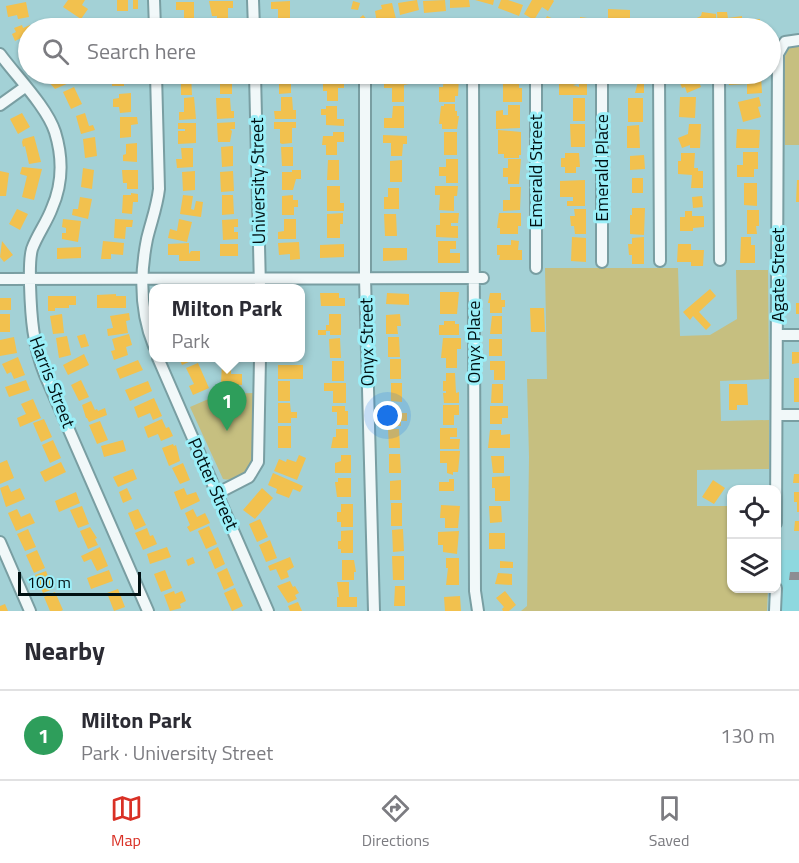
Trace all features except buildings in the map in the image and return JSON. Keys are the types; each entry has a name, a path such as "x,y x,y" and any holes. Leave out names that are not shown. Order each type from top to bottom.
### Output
{"street":[{"path":"154,0 155,18"},
{"path":"253,0 254,18"},
{"name":"Agate Street","path":"781,46 785,42 799,40"},
{"name":"Harris Street","path":"0,54 18,78"},
{"name":"Harris Street","path":"23,84 45,113 54,130 62,168 59,188 52,208 32,250 31,329 39,359 148,611"},
{"path":"149,334 143,304 143,279 144,258 157,207 159,189 156,84"},
{"name":"University Street","path":"255,84 260,284"},
{"name":"Onyx Street","path":"365,84 365,278 374,611"},
{"name":"Onyx Place","path":"473,84 478,278 475,580 478,611"},
{"name":"Emerald Street","path":"536,84 536,268"},
{"name":"Emerald Place","path":"602,84 602,262"},
{"path":"659,84 660,261"},
{"path":"719,84 720,260"},
{"name":"Agate Street","path":"774,84 777,485"},
{"path":"0,105 25,87"},
{"path":"0,279 143,279 260,284 365,278 478,278"},
{"path":"778,335 799,335"},
{"name":"Potter Street","path":"160,362 268,611"},
{"path":"218,494 249,477 258,462 260,362"},
{"path":"778,415 799,415"},
{"path":"0,542 30,611"},
{"path":"775,611 776,593"}],"shaded area":[{"path":"799,47 799,145 785,145 783,61 788,49"},
{"path":"545,268 678,268 680,336 710,335 737,319 736,270 768,270 769,379 720,381 721,421 769,420 769,469 697,470 697,506 727,506 727,593 768,593 767,611 521,611 527,606 529,457 527,379 547,379"},
{"path":"254,393 255,433 251,462 246,472 236,478 223,479 190,407 220,394"},
{"path":"782,550 799,550 799,611 781,611"}],"place":[{"name":"Milton Park","path":"227,431"}]}
